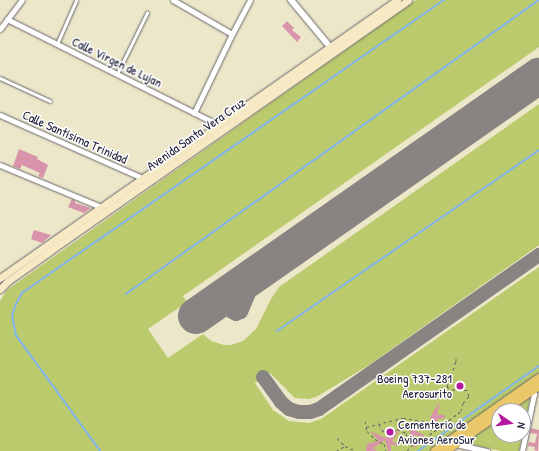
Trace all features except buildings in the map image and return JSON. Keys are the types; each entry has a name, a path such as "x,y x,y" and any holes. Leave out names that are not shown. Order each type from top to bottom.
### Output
{"highway":[{"path":"512,403 539,378"},
{"path":"455,441 530,388 539,386"},
{"path":"440,450 491,419"}],"main road":[{"name":"Avenida Santa Vera Cruz","path":"0,278 397,0"},
{"name":"Avenida Santa Vera Cruz","path":"0,289 8,281 44,255 408,0"}],"street":[{"path":"0,29 22,0"},
{"path":"173,0 232,34"},
{"path":"194,113 250,0"},
{"path":"291,0 330,47"},
{"name":"Calle Virgen de Lujan","path":"7,19 213,122 217,126"},
{"name":"Calle Santísima Trinidad","path":"0,116 142,178"},
{"path":"0,166 101,207"},
{"path":"522,451 534,394 530,388"},
{"path":"455,441 487,451"}],"lane":[{"path":"56,44 76,1"},
{"path":"117,75 147,13"},
{"path":"0,78 50,101"}],"path":[{"path":"407,451 412,445 433,432 461,411 463,403 469,396 467,390 455,390 447,387 456,357"},
{"path":"366,427 403,418 426,421 430,424 433,432"},
{"path":"365,421 367,431 375,439 384,444 386,451"},
{"path":"379,424 386,434 389,435 397,429 406,433 412,445"},
{"path":"338,438 345,446 356,451"},
{"path":"336,451 345,446"}],"green space":[{"path":"416,0 539,0 539,47 183,296 187,302 148,329 168,358 203,334 211,341 224,345 231,345 243,341 256,329 271,299 279,287 539,104 539,245 369,365 318,396 309,399 295,398 270,373 255,383 273,410 289,421 309,423 321,419 539,267 539,374 498,403 491,403 491,408 430,451 0,451 0,301 7,290"},
{"path":"529,397 530,398 529,403 519,403"},
{"path":"491,422 491,443 520,443 519,451 501,451 464,443"}],"waterway":[{"path":"100,451 16,336 12,316 22,293 444,0"},
{"path":"126,294 539,0"},
{"path":"277,331 539,150"},
{"path":"418,451 539,366"}],"taxiway":[{"path":"263,377 281,402 289,409 299,412 310,412 319,409 539,255"},
{"path":"232,312 236,314 241,312 253,284 262,270"}],"runway":[{"path":"196,316 539,76"}],"place":[{"name":"Boeing 737-281 Aerosurito","path":"460,386"},
{"name":"Cementerio de Aviones AeroSur","path":"390,432"}]}
